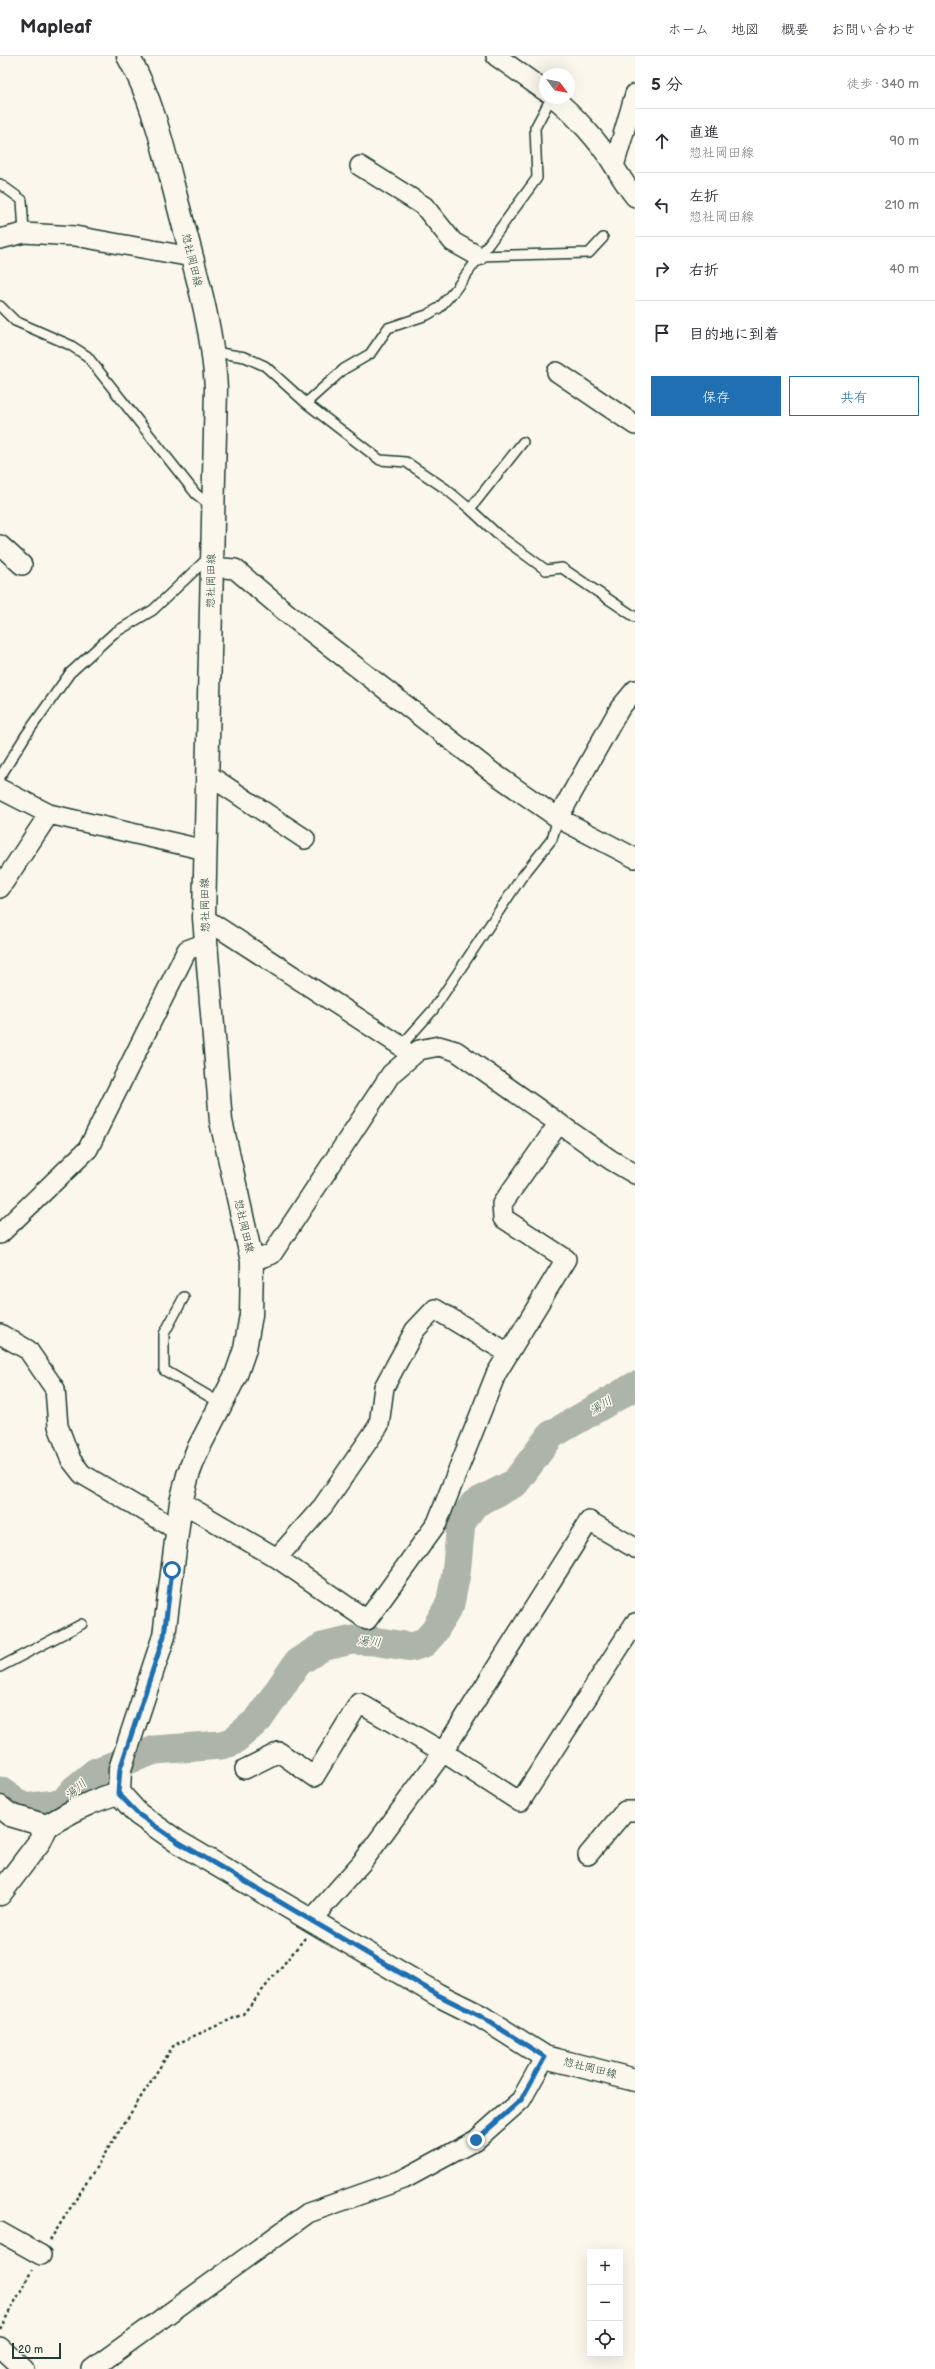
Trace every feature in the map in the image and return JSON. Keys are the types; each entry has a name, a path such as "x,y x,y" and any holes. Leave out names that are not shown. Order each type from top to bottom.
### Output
{"main road":[{"name":"惣社岡田線","path":"128,56 151,109 192,257 214,352 216,388 212,507 204,918 221,1120 252,1261 251,1315 245,1349 236,1375 197,1451 181,1502 164,1636 120,1769 118,1793 138,1814 178,1842 438,1995 480,2016 545,2057 635,2080"},
{"path":"0,1894 40,1840 47,1826 77,1808 100,1798 118,1793"},
{"path":"0,1808 10,1815 47,1826"}],"street":[{"path":"496,56 539,88"},
{"path":"614,166 635,94"},
{"path":"562,104 569,110 614,166 620,178 635,197"},
{"path":"360,166 424,206 453,242 478,256"},
{"path":"0,239 24,233 75,236 192,257"},
{"path":"558,372 635,425"},
{"path":"0,545 22,565"},
{"path":"212,561 235,569 288,614 492,772 558,818 635,858"},
{"path":"558,818 620,708 635,690"},
{"path":"207,774 305,839"},
{"path":"0,789 49,814 205,850"},
{"path":"0,888 49,814"},
{"path":"204,918 405,1052 440,1046 456,1051 611,1160 635,1174"},
{"path":"0,1234 88,1149 187,950 206,943"},
{"path":"252,1261 272,1254 405,1052"},
{"path":"181,1502 277,1558 367,1620 438,1523 496,1374 566,1259 503,1218 502,1204 559,1123"},
{"path":"277,1558 323,1506 379,1425 384,1387 415,1330 435,1309 508,1353"},
{"path":"0,1334 28,1350 55,1389 58,1426 71,1460 82,1474 177,1530"},
{"path":"314,1922 364,1860 443,1752 589,1521 635,1548"},
{"path":"245,1769 280,1752 314,1777 359,1704 443,1752 520,1802 635,1623"},
{"path":"588,1855 625,1811 635,1811"},
{"path":"92,2369 308,2213 404,2179 476,2140 521,2100 545,2057"},
{"path":"0,2232 41,2255"},
{"path":"0,2347 24,2369"}],"lane":[{"path":"306,403 344,369 370,354 388,328 427,315 439,308 455,290 478,256 537,178 535,128 548,104"},
{"path":"0,184 22,200 24,233"},
{"path":"478,256 589,253 603,238"},
{"path":"0,306 15,321 70,345 87,356 196,494 212,507"},
{"path":"214,352 245,357 265,366 306,403 380,460 406,462 446,489 496,534 546,570 562,568 635,617"},
{"path":"470,509 523,442"},
{"path":"0,777 26,735 70,673 114,633 153,610 212,561"},
{"path":"405,1052 521,878 552,839 558,818"},
{"path":"184,1298 164,1334 164,1370 222,1404"},
{"path":"0,1667 82,1624"}],"path":[{"path":"0,2329 41,2255 174,2045 243,2014 314,1922"}],"waterway":[{"name":"湯川","path":"0,1791 24,1808 63,1803 74,1790 96,1772 155,1750 221,1745 232,1742 259,1719 298,1662 322,1647 352,1640 373,1641 412,1647 424,1643 433,1633 450,1604 456,1574 461,1523 474,1504 515,1483 551,1435 635,1386"}],"route":[{"path":"172,1570 164,1636 120,1769 118,1793 138,1814 178,1842 438,1995 480,2016 545,2057 521,2100 476,2140"}]}
